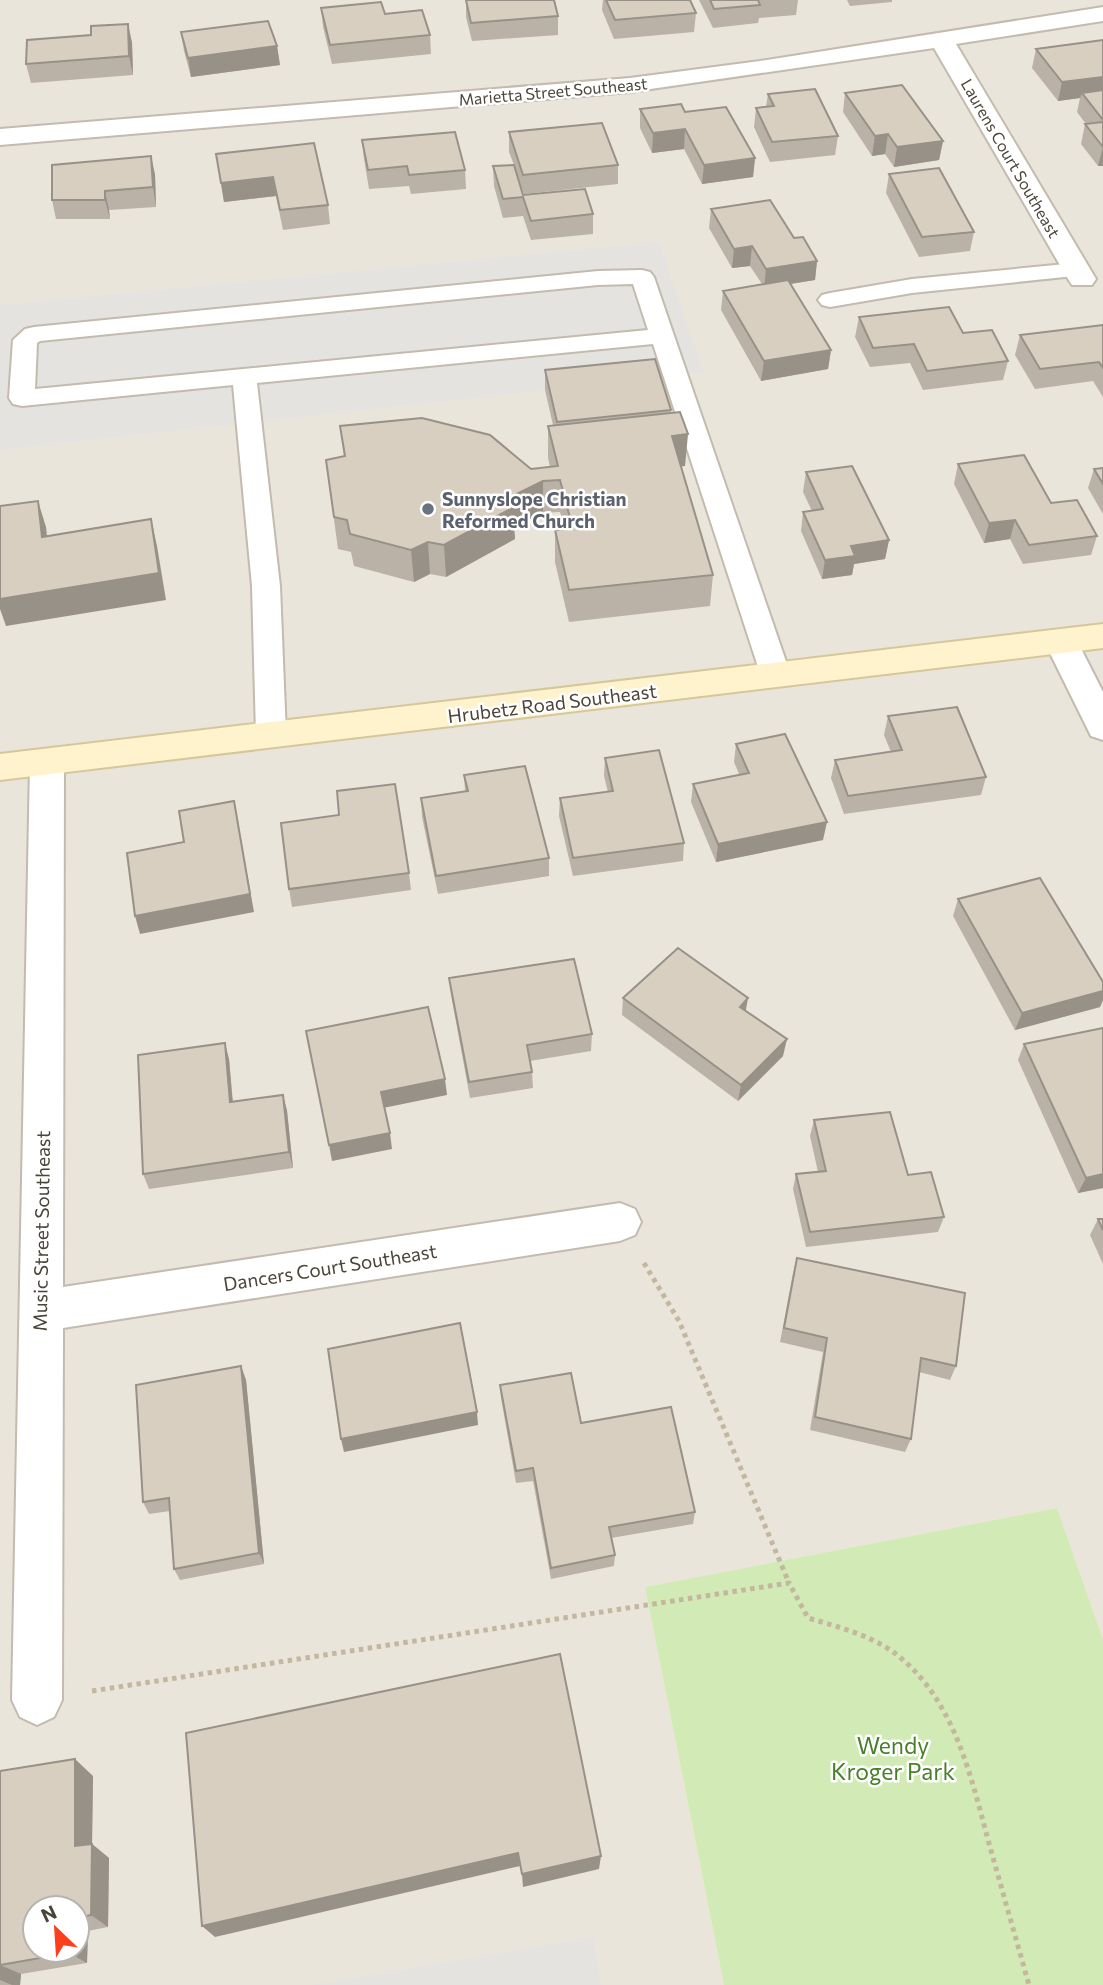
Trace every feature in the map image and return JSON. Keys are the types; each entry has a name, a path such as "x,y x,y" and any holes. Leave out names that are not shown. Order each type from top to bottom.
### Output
{"street":[{"name":"Marietta Street Southeast","path":"0,137 630,85 760,68 1103,14"},
{"name":"Laurens Court Southeast","path":"940,38 1079,275"},
{"name":"Hrubetz Road Southeast","path":"0,767 1103,636"},
{"path":"1061,641 1103,727"},
{"name":"Music Street Southeast","path":"37,1700 47,762"},
{"name":"Dancers Court Southeast","path":"40,1311 620,1222"}],"lane":[{"path":"831,300 912,286 1079,275"},
{"path":"662,335 22,398 25,340 34,334 557,282 642,277 662,335 776,676"},
{"path":"244,375 266,586 271,735"}],"path":[{"path":"620,1222 679,1321 789,1583 808,1618 850,1630 885,1647 913,1672 946,1713 962,1748 1030,1985"},
{"path":"37,1700 789,1583"}],"shaded area":[{"path":"0,0 1103,0 1103,1639 1057,1508 645,1587 724,1985 0,1985"},
{"path":"659,242 704,373 0,450 0,305"},
{"path":"593,1937 601,1985 312,1985"}],"green space":[{"name":"Wendy Kroger Park","path":"1057,1508 1103,1639 1103,1985 724,1985 645,1587"}],"building":[{"path":"466,0 554,0 558,16 471,23"},
{"path":"606,0 690,0 696,13 615,20"},
{"path":"710,0 758,0 760,5 714,9"},
{"path":"381,2 385,14 422,10 430,35 330,45 321,8"},
{"path":"268,21 277,46 188,58 181,32"},
{"path":"128,24 129,56 26,64 27,40 91,35 91,26"},
{"path":"1103,40 1103,77 1062,82 1036,49"},
{"path":"902,85 943,141 897,147 888,134 875,136 845,93"},
{"path":"815,89 838,136 772,142 756,108 774,106 768,94"},
{"path":"1103,90 1103,120 1082,93"},
{"path":"681,104 685,112 726,107 755,158 704,165 685,129 653,133 640,109"},
{"path":"1103,122 1103,147 1085,124"},
{"path":"602,123 618,165 523,175 509,132"},
{"path":"455,132 465,170 409,175 407,166 368,170 362,140"},
{"path":"314,143 328,205 280,210 273,177 221,183 216,154"},
{"path":"151,156 153,187 105,191 105,200 52,200 52,165"},
{"path":"514,165 523,195 585,189 593,214 531,221 523,197 503,199 493,166"},
{"path":"939,168 974,232 922,237 889,174"},
{"path":"770,200 794,238 803,237 817,261 766,269 752,246 734,249 711,209"},
{"path":"788,280 831,350 764,361 723,291"},
{"path":"949,307 963,333 992,330 1008,361 927,371 914,344 873,348 859,317"},
{"path":"1103,325 1103,368 1099,362 1040,369 1020,335"},
{"path":"655,359 671,410 557,422 545,370"},
{"path":"680,412 688,434 672,436 713,575 569,590 555,530 573,529 560,480 543,481 508,498 514,507 444,545 428,542 411,550 350,534 347,520 334,517 326,460 345,456 340,426 422,418 490,435 531,469 558,466 548,426"},
{"path":"1024,455 1051,503 1077,500 1097,536 1029,545 1015,520 989,523 958,464"},
{"path":"852,466 889,540 851,546 855,556 825,560 803,512 823,509 806,472"},
{"path":"1103,468 1103,484 1094,469"},
{"path":"38,501 42,537 151,519 159,573 0,599 0,506"},
{"path":"957,707 986,777 848,796 835,760 902,750 888,716"},
{"path":"785,734 827,822 718,844 693,784 749,773 736,744"},
{"path":"659,750 684,843 573,858 560,798 613,791 605,758"},
{"path":"525,766 549,858 436,876 421,798 468,791 464,775"},
{"path":"395,784 409,873 289,889 281,823 339,815 337,791"},
{"path":"234,801 250,894 135,916 127,853 184,842 179,811"},
{"path":"1040,878 1103,982 1103,991 1022,1013 958,899"},
{"path":"678,948 748,998 740,1007 787,1039 741,1085 623,998"},
{"path":"574,959 592,1034 527,1045 532,1072 469,1082 449,978"},
{"path":"428,1007 445,1079 381,1092 390,1133 329,1145 306,1031"},
{"path":"1103,1028 1103,1174 1086,1178 1024,1044"},
{"path":"225,1043 230,1102 283,1095 289,1152 143,1174 138,1055"},
{"path":"890,1112 908,1175 931,1172 944,1217 810,1232 796,1174 826,1171 814,1120"},
{"path":"797,1258 965,1293 956,1366 921,1358 911,1439 815,1417 827,1338 784,1328"},
{"path":"460,1323 477,1412 341,1439 328,1349"},
{"path":"241,1366 259,1553 174,1569 169,1498 143,1502 136,1385"},
{"path":"571,1373 581,1423 671,1407 695,1512 609,1527 615,1555 551,1568 533,1468 516,1471 500,1385"},
{"path":"560,1654 601,1856 522,1874 518,1853 202,1926 186,1733"},
{"path":"75,1759 75,1846 92,1844 91,1915 91,1894 21,1894 21,1961 0,1965 0,1771"}],"place":[{"name":"Sunnyslope Christian Reformed Church","path":"428,509"}]}
